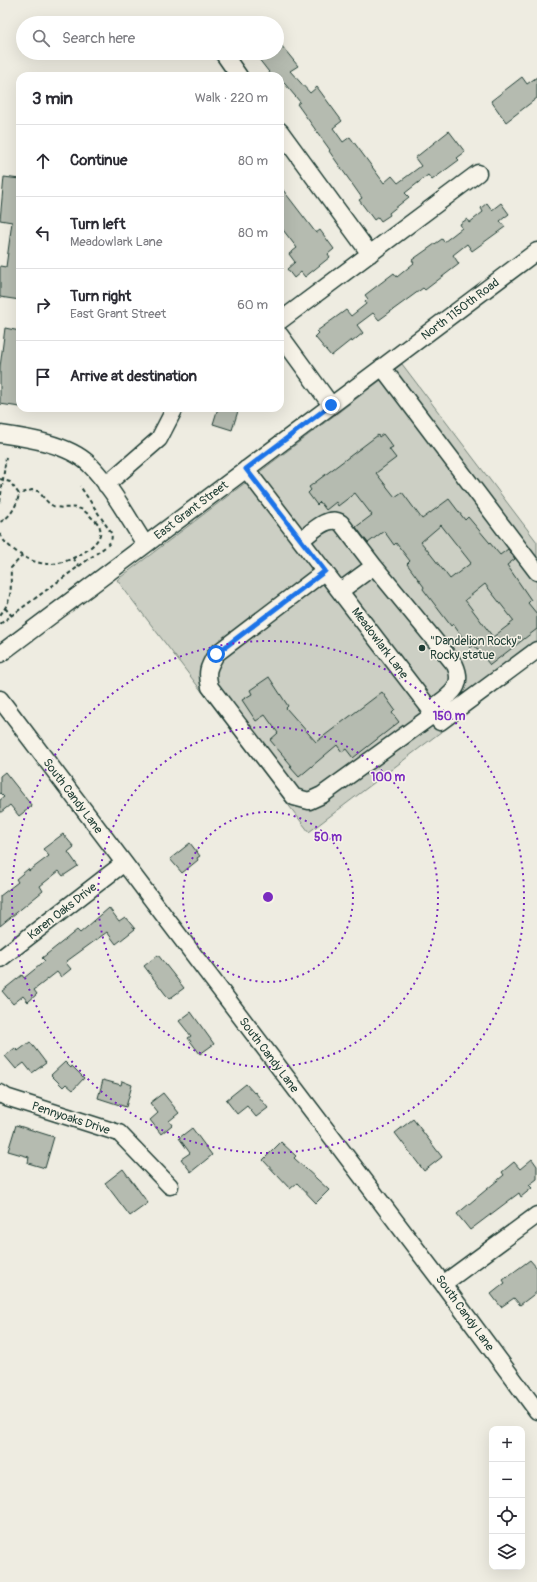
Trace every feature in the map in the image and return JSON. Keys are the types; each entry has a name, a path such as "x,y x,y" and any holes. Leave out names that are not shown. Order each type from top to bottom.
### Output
{"street":[{"path":"228,60 237,72"},
{"path":"284,136 370,254"},
{"path":"284,318 478,173"},
{"name":"North 1150th Road","path":"382,367 537,251"},
{"path":"284,340 331,405"},
{"path":"382,367 537,572"},
{"name":"East Grant Street","path":"0,654 382,367"},
{"path":"106,485 159,439 173,412"},
{"path":"0,434 23,437 54,445 73,454 88,464 106,485 146,544"},
{"name":"Meadowlark Lane","path":"246,469 432,712"},
{"path":"301,540 323,524 331,520 336,520 455,665 458,671 458,685 454,691 432,712 322,796 309,801 294,797 210,687 206,675 216,654 325,571"},
{"path":"340,592 374,566"},
{"path":"432,712 440,722 537,650"},
{"name":"South Candy Lane","path":"0,699 443,1284 537,1411"},
{"name":"Karen Oaks Drive","path":"0,959 124,863"},
{"name":"Pennyoaks Drive","path":"0,1093 119,1133 170,1186"},
{"path":"443,1284 537,1215"}],"path":[{"path":"0,502 6,457"},
{"path":"0,479 10,482 19,494 17,504 9,515 0,522"},
{"path":"0,624 108,545 111,541 112,536 80,486"},
{"path":"0,534 2,540 22,556 36,563 51,564 63,562 85,551 94,544 100,535 100,527 82,509 50,504 38,490 32,490 19,494"},
{"path":"0,615 10,600 12,589 11,568 22,556"},
{"path":"73,558 79,566"},
{"path":"5,608 12,616"}],"shaded area":[{"path":"402,364 537,542 537,659 309,832 117,580"}],"building":[{"path":"284,49 298,66 290,71 310,93 317,87 342,121 333,128 343,142 350,137 384,183 392,176 398,183 421,166 415,158 449,131 465,152 457,158 459,160 432,180 428,175 405,193 409,197 389,213 390,215 381,221 378,217 374,220 359,200 362,198 297,104 300,102 284,83 284,72 269,72 260,60 284,60"},
{"path":"522,77 527,84 537,77 537,98 506,122 491,101"},
{"path":"4,177 16,178 16,299 0,297 0,266 6,267 12,222 0,220"},
{"path":"284,191 316,233 320,230 334,249 328,254 330,257 305,277 301,272 294,278 287,269 295,262 289,254 297,248 284,231"},
{"path":"487,203 492,210 501,203 509,214 500,221 505,227 472,251 467,244 453,255 459,264 425,290 423,288 379,320 373,313 357,325 363,333 352,342 351,340 331,356 315,337 319,333 317,331 346,310 351,316 366,304 365,302 368,299 365,295 394,273 397,277 414,263 412,260 442,239 444,242 462,228 460,224 467,219 469,223 483,212 481,208"},
{"path":"5,328 16,330 16,406 0,404 0,367"},
{"path":"217,412 238,412 232,430 213,424"},
{"path":"383,434 393,447 389,449 396,458 376,473 395,497 402,492 422,519 449,499 465,520 468,517 500,555 508,549 515,559 507,565 531,600 528,603 537,614 537,629 490,665 474,645 470,648 453,624 451,626 423,589 424,587 407,564 410,561 396,543 394,545 384,531 368,543 356,527 372,515 355,493 338,506 336,502 326,510 320,502 317,505 308,493 311,490 309,487 378,435 379,437","holes":["441,525 471,563 450,579 421,542","485,584 514,621 493,637 465,600"]},
{"path":"269,677 288,706 286,708 316,742 382,692 395,710 392,713 399,722 353,758 346,749 342,752 337,745 299,777 290,767 292,766 270,740 278,733 265,715 256,721 242,700 252,694 250,690"},
{"path":"5,772 32,806 19,816 10,805 0,813 0,800 4,797 0,793 0,776"},
{"path":"63,834 74,847 68,852 78,866 63,876 59,871 40,886 43,891 0,926 0,896 18,882 16,879 28,869 29,871 49,856 43,849"},
{"path":"190,843 200,856 197,858 198,860 182,873 170,859"},
{"path":"109,908 119,921 125,917 135,929 116,944 107,932 67,961 66,963 71,969 61,977 57,972 34,990 37,994 28,1002 23,996 13,1004 2,991 22,975 24,978 45,961 42,958 77,930 80,933"},
{"path":"158,955 184,988 169,999 144,966"},
{"path":"191,1012 214,1044 200,1054 188,1038 191,1036 179,1021"},
{"path":"30,1042 46,1063 32,1073 24,1063 16,1069 5,1056 15,1048 18,1051"},
{"path":"65,1062 71,1068 72,1066 84,1078 73,1090 66,1084 63,1087 51,1075"},
{"path":"103,1080 121,1085 122,1081 132,1085 126,1107 98,1098"},
{"path":"246,1084 254,1093 255,1092 268,1108 256,1117 247,1106 237,1114 226,1100"},
{"path":"163,1093 179,1113 169,1121 172,1125 161,1134 150,1120 158,1113 150,1103"},
{"path":"413,1119 442,1157 424,1171 395,1133"},
{"path":"16,1125 54,1137 45,1168 28,1163 29,1157 8,1151"},
{"path":"192,1128 212,1155 191,1172 181,1159 190,1153 179,1138"},
{"path":"281,1142 296,1156 294,1158 329,1190 316,1203 297,1183 290,1189 263,1160"},
{"path":"532,1159 537,1166 537,1179 529,1185 532,1188 521,1197 519,1193 470,1230 457,1214 504,1175 502,1172 514,1162 520,1169"},
{"path":"123,1169 148,1203 130,1216 105,1183"},
{"path":"530,1260 537,1268 537,1292 520,1305 514,1298 501,1307 491,1294 505,1283 503,1280"}],"place":[{"name":"\"Dandelion Rocky\" Rocky statue","path":"422,648"}],"route":[{"path":"216,654 325,571 246,469 331,405"}]}
